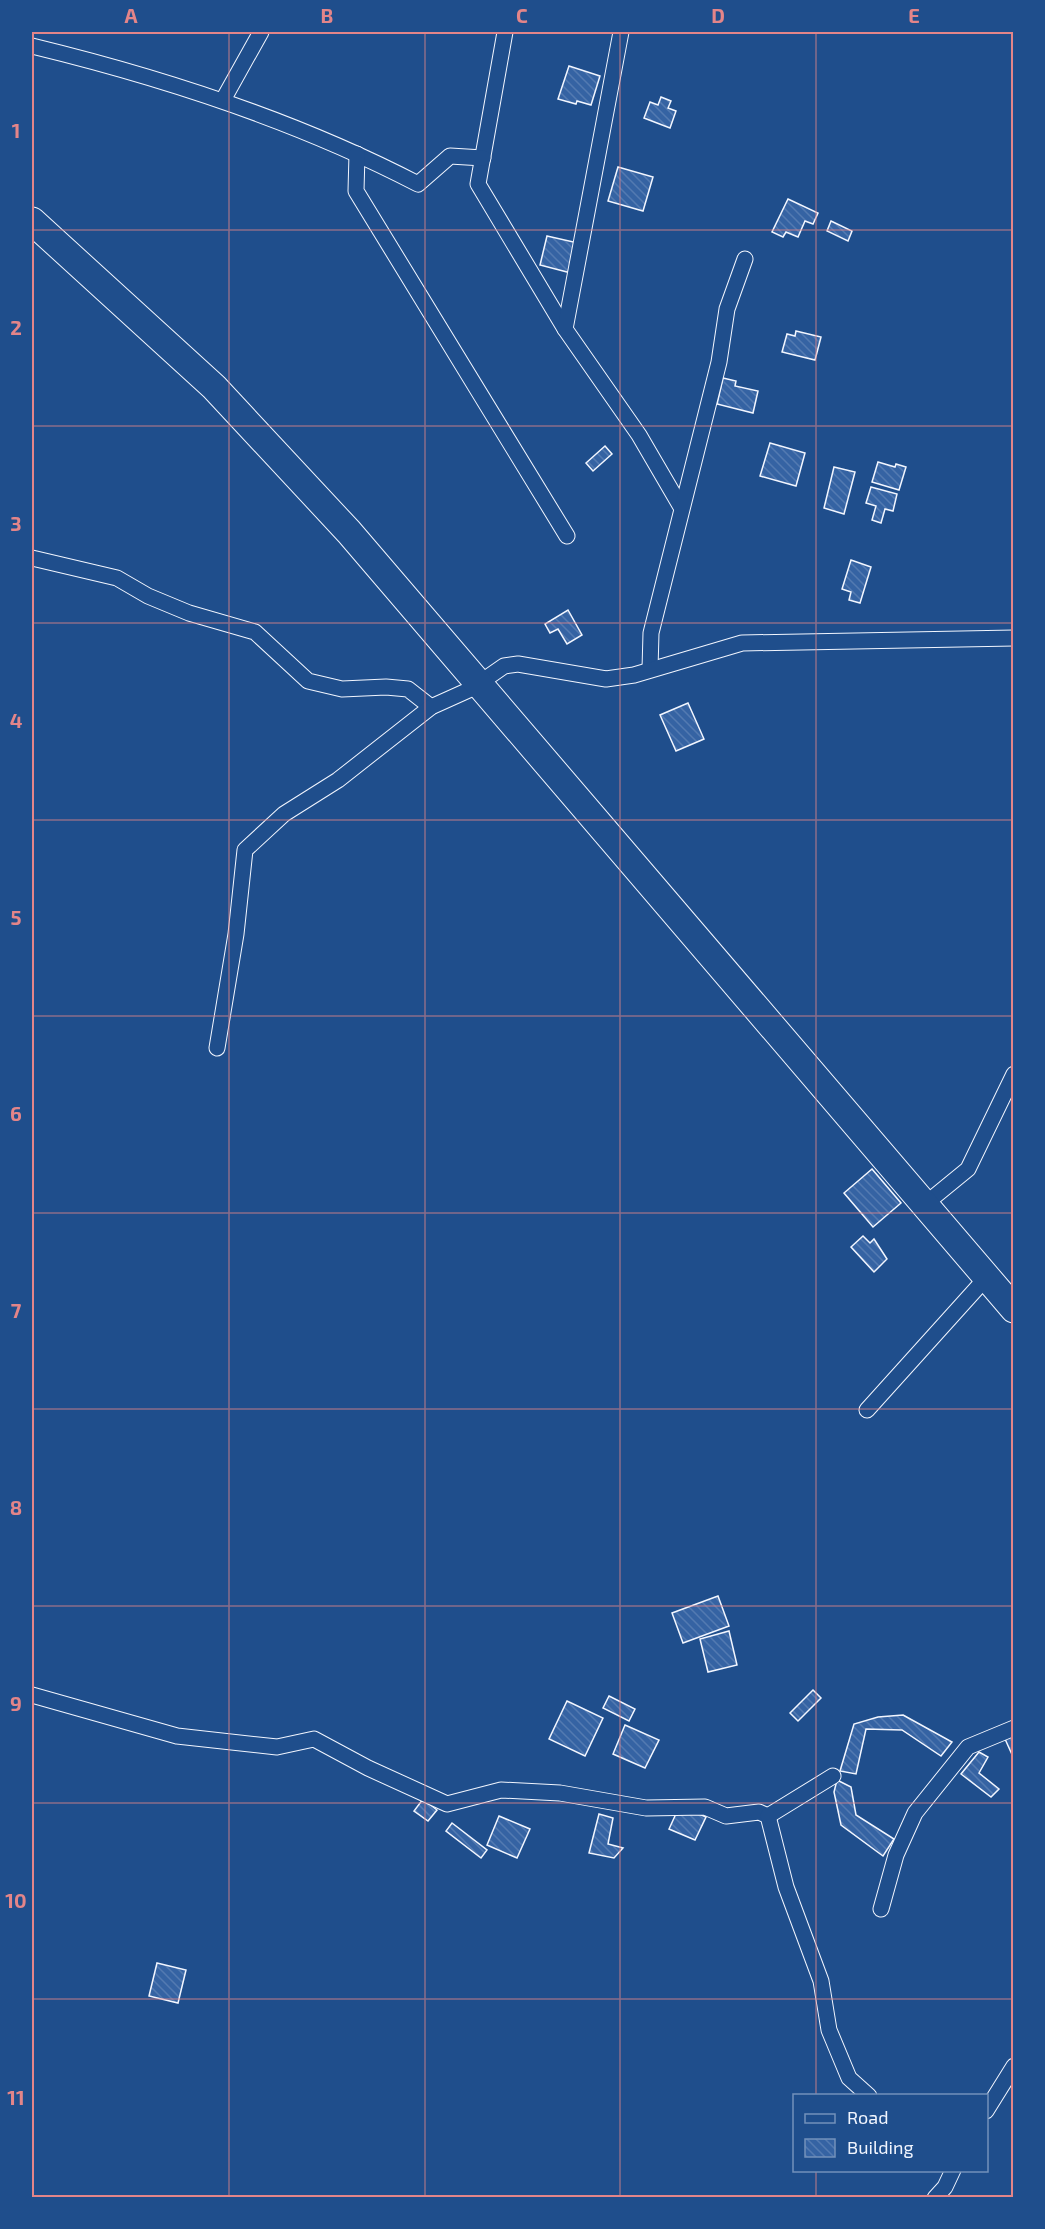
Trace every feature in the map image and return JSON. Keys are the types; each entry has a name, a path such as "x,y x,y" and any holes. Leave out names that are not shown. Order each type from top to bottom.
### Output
{"highway":[{"path":"32,222 214,387 349,532 475,686 1014,1309"}],"street":[{"path":"223,100 261,32"},
{"path":"505,32 478,184 565,329 639,435 681,507"},
{"path":"565,329 621,32"},
{"path":"32,46 223,100 357,154 418,184 450,156 483,158"},
{"path":"357,154 356,191 567,536"},
{"path":"650,669 651,633 719,362 728,309 744,259"},
{"path":"32,558 117,578 148,596 189,613 255,632 308,681 342,689 386,687 408,689 431,707"},
{"path":"217,1048 236,934 245,850 284,814 338,780 431,707 475,686 493,671 518,664 606,679 634,675 742,643 1014,638"},
{"path":"924,1205 968,1169 1014,1074"},
{"path":"867,1410 986,1278"},
{"path":"32,1695 177,1736 277,1747 314,1739 368,1768 447,1804 501,1790 560,1793 646,1808 705,1807 726,1816 759,1812 768,1816"},
{"path":"881,1909 896,1855 915,1813 968,1747 1014,1728"},
{"path":"768,1816 833,1776"},
{"path":"768,1816 786,1887 821,1981 829,2030 849,2078 867,2094"},
{"path":"988,2109 1014,2066"},
{"path":"935,2198 945,2187 951,2172"}],"building":[{"path":"569,66 600,76 591,105 558,99"},
{"path":"661,97 671,101 668,108 676,111 670,128 644,118 650,102 658,105"},
{"path":"618,167 653,177 643,211 608,201"},
{"path":"788,199 818,213 813,224 805,221 798,237 786,232 783,237 772,232"},
{"path":"831,221 852,231 848,241 827,231"},
{"path":"547,236 578,243 571,273 540,265"},
{"path":"796,331 821,337 815,360 782,352 787,334 795,336"},
{"path":"723,378 736,381 735,386 758,391 753,413 717,404"},
{"path":"770,443 805,453 796,486 760,476"},
{"path":"605,446 612,454 593,471 586,463"},
{"path":"878,462 895,467 896,464 906,467 899,490 872,482"},
{"path":"834,467 855,472 844,514 824,508"},
{"path":"871,487 897,494 893,511 885,509 881,523 872,520 876,506 866,503"},
{"path":"851,560 871,567 860,603 849,600 851,592 842,589"},
{"path":"568,610 582,635 567,644 558,629 550,633 545,624"},
{"path":"688,703 704,739 676,751 660,715"},
{"path":"872,1169 901,1203 873,1227 844,1193"},
{"path":"863,1236 870,1243 874,1239 887,1259 874,1272 851,1247"},
{"path":"718,1596 729,1626 683,1643 672,1613"},
{"path":"729,1631 737,1665 708,1672 700,1639"},
{"path":"813,1690 821,1698 798,1721 790,1713"},
{"path":"609,1696 635,1709 629,1721 603,1708"},
{"path":"567,1701 603,1718 585,1756 549,1739"},
{"path":"903,1715 952,1742 941,1756 902,1730 866,1729 856,1774 840,1771 854,1724 878,1717"},
{"path":"625,1725 659,1740 645,1768 613,1754"},
{"path":"1014,1735 1014,1759 1005,1739"},
{"path":"979,1752 988,1757 979,1773 999,1789 991,1797 961,1774"},
{"path":"837,1780 851,1787 856,1815 894,1839 883,1856 841,1825 834,1792"},
{"path":"423,1799 437,1810 428,1821 414,1811"},
{"path":"680,1805 706,1817 695,1840 669,1829"},
{"path":"599,1814 613,1818 608,1844 623,1848 614,1858 589,1853"},
{"path":"499,1816 530,1829 517,1858 487,1845"},
{"path":"452,1823 487,1850 481,1858 446,1831"},
{"path":"157,1963 186,1970 178,2003 149,1996"}]}
